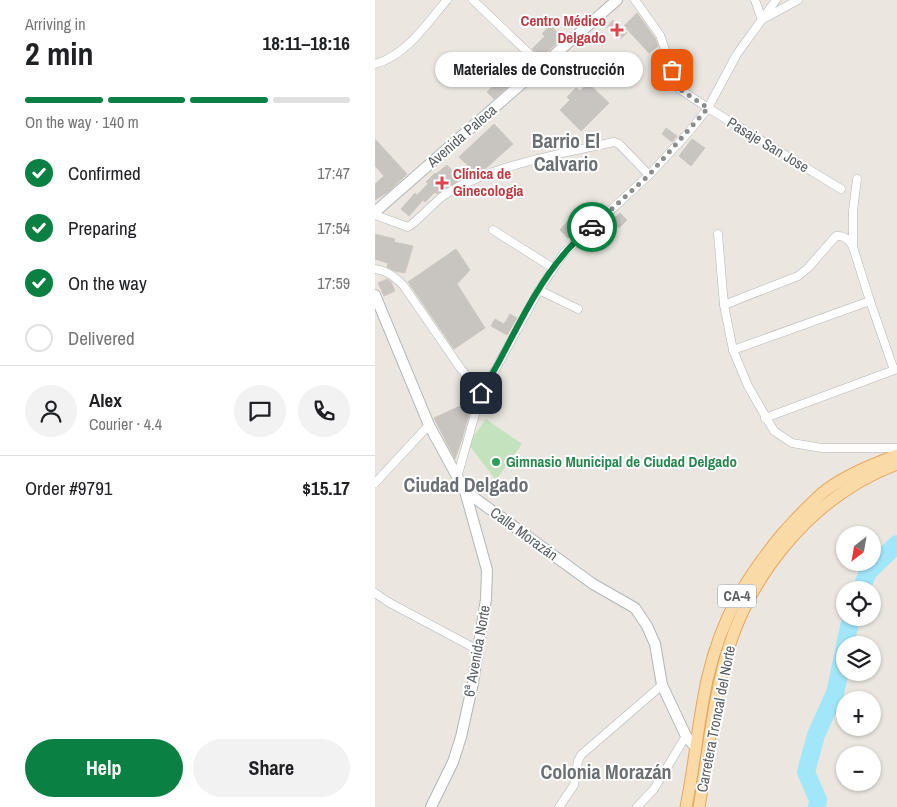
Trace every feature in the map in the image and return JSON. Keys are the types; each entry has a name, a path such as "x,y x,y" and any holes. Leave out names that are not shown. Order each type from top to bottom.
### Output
{"main road":[{"name":"Avenida Paleca","path":"375,214 617,0"},
{"name":"Calle Morazán","path":"375,295 429,425 465,491 593,584 635,608 647,626 655,644 662,684 685,736 696,748"},
{"name":"Carretera Troncal del Norte","path":"686,807 708,677 720,638 739,592 761,559 800,513 826,491 858,470 897,455"},
{"name":"Carretera Troncal del Norte","path":"699,807 722,671 733,634 753,592 783,548 821,508 870,476 897,464"},
{"name":"6ª Avenida Norte","path":"431,807 456,754 473,683 486,599 487,570 465,491"}],"street":[{"path":"375,64 392,57 402,50 447,0"},
{"path":"473,0 541,66"},
{"name":"Pasaje San Jose","path":"635,0 660,35 678,88 841,189"},
{"path":"755,0 762,20"},
{"path":"457,478 481,393 553,268 564,253 649,175 708,108 737,54 776,0"},
{"path":"762,20 798,0"},
{"path":"375,214 408,228 443,196 472,180 538,159 614,142 619,144 649,175"},
{"path":"765,418 896,369 870,301 853,247 853,211 857,179"},
{"path":"493,230 553,268"},
{"path":"718,234 724,305 733,350 748,386 765,418 777,434 792,443 825,449 897,448"},
{"path":"724,305 798,276 813,263 836,236 846,238 853,247"},
{"path":"375,269 383,270 403,285 461,369 481,393"},
{"path":"539,290 578,309"},
{"path":"733,350 870,301"},
{"path":"375,483 429,425"},
{"path":"375,593 390,603 479,650"},
{"path":"559,807 574,785 581,755 662,684"},
{"path":"637,807 654,789 685,736"}],"green space":[{"name":"Gimnasio Municipal de Ciudad Delgado","path":"486,419 522,444 496,480 468,444"}],"building":[{"path":"637,13 655,38 658,46 649,53 624,26"},
{"name":"Centro Médico Delgado","path":"613,20 627,33 620,39 607,27"},
{"path":"550,25 563,38 541,57 532,49 545,36 542,34"},
{"path":"505,75 512,83 494,99 487,92"},
{"path":"588,83 609,103 581,131 560,110 570,100 567,97 576,88 580,91"},
{"path":"494,124 513,144 485,169 476,173 459,157"},
{"path":"666,128 677,136 672,142 662,134"},
{"path":"375,139 407,174 388,192 375,200 375,184 384,176 375,166"},
{"path":"692,139 705,148 691,166 679,156"},
{"path":"447,165 460,180 437,194 435,192 425,202 423,200 409,216 401,209 415,193 417,195 428,184 426,182 435,173"},
{"path":"620,213 627,220 619,228 612,220"},
{"path":"573,215 582,224 568,238 560,230"},
{"path":"375,234 395,239 394,242 413,246 405,273 395,271 387,267 388,263 375,259"},
{"path":"456,249 470,270 457,284 485,328 454,349 408,282"},
{"path":"387,279 391,282 395,291 384,296 378,283"},
{"path":"510,314 517,318 507,335 491,326 495,319 504,324"},
{"path":"473,400 462,439 455,459 434,418"}],"waterway":[{"path":"864,581 868,572 897,544"},
{"path":"847,636 849,626"},
{"path":"817,807 818,800 806,772 816,735 835,693 838,681"}],"way so far":[{"path":"592,227 649,175 688,133 708,108 678,88 672,70"}],"place":[{"name":"Centro Médico Delgado","path":"617,30"},
{"name":"Materiales de Construcción","path":"672,70"},
{"name":"Clínica de Ginecologia","path":"442,183"},
{"name":"Gimnasio Municipal de Ciudad Delgado","path":"496,462"}],"district":[{"name":"Barrio El Calvario","path":"566,152"},
{"name":"Ciudad Delgado","path":"466,485"},
{"name":"Colonia Morazán","path":"606,772"}],"route":[{"path":"481,393 539,290 564,253 592,227"}]}
